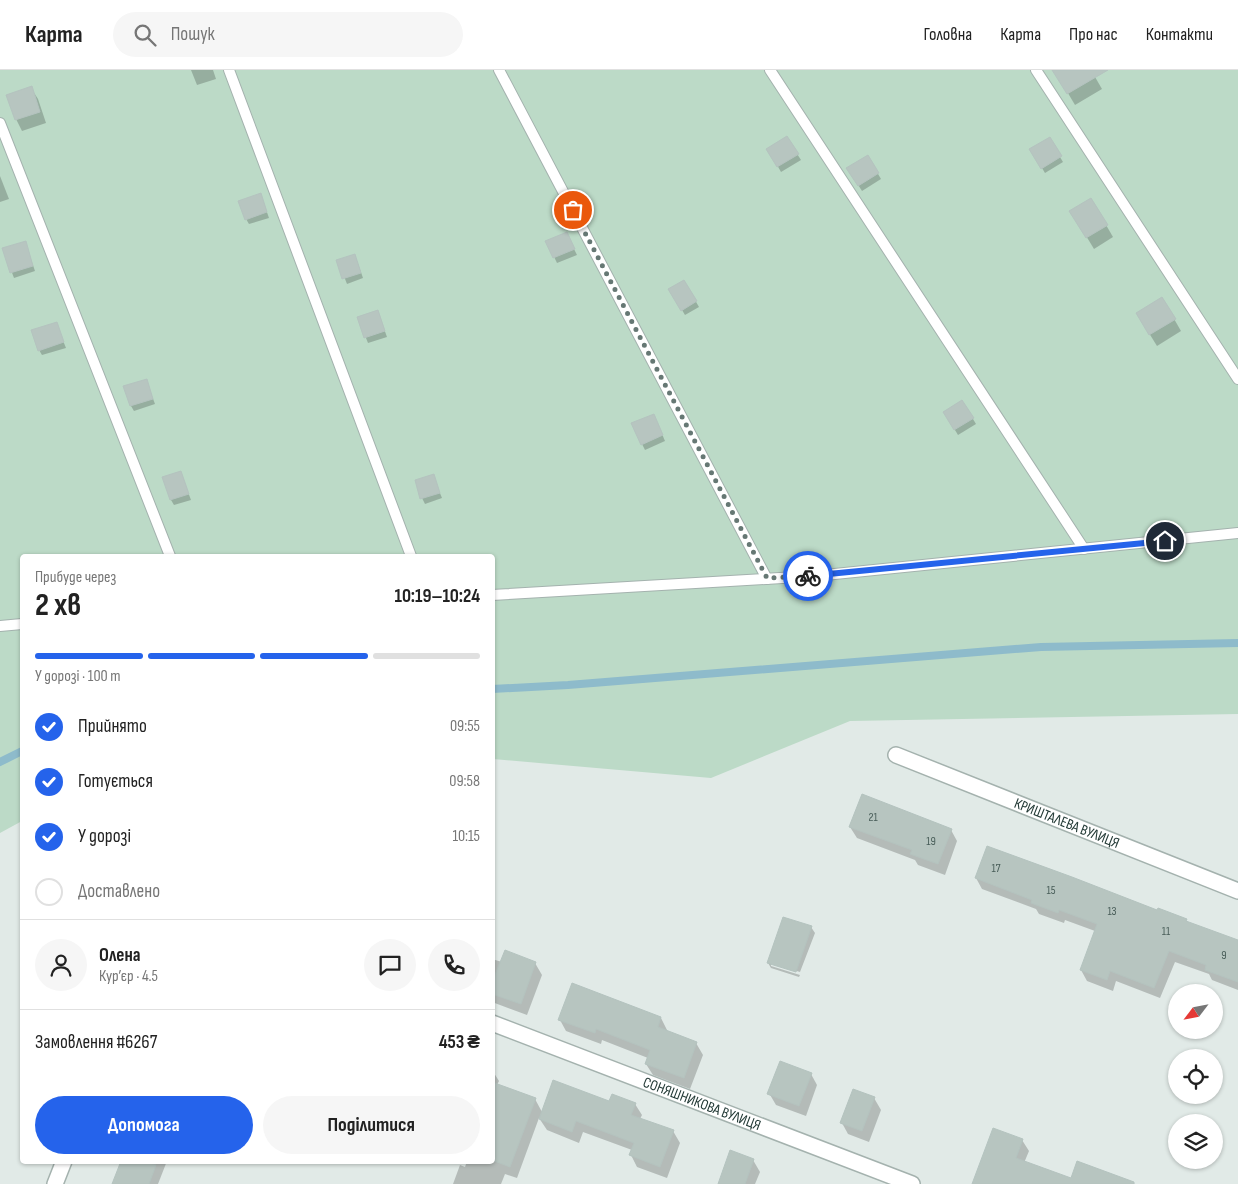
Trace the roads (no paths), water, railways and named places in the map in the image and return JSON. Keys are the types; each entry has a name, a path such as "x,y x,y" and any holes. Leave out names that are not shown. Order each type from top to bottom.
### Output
{"street":[{"name":"КРИШТАЛЕВА ВУЛИЦЯ","path":"896,755 1238,891"},
{"name":"СОНЯШНИКОВА ВУЛИЦЯ","path":"495,1024 912,1184"},
{"path":"55,1184 63,1164"}],"lane":[{"path":"229,70 410,554"},
{"path":"499,70 767,578"},
{"path":"770,70 1084,549"},
{"path":"1036,70 1238,379"},
{"path":"0,123 169,554"},
{"path":"495,595 824,575 1238,533"},
{"path":"0,626 20,624"}],"waterway":[{"path":"495,689 568,685 1041,647 1238,643"},
{"path":"0,762 20,752"}]}
